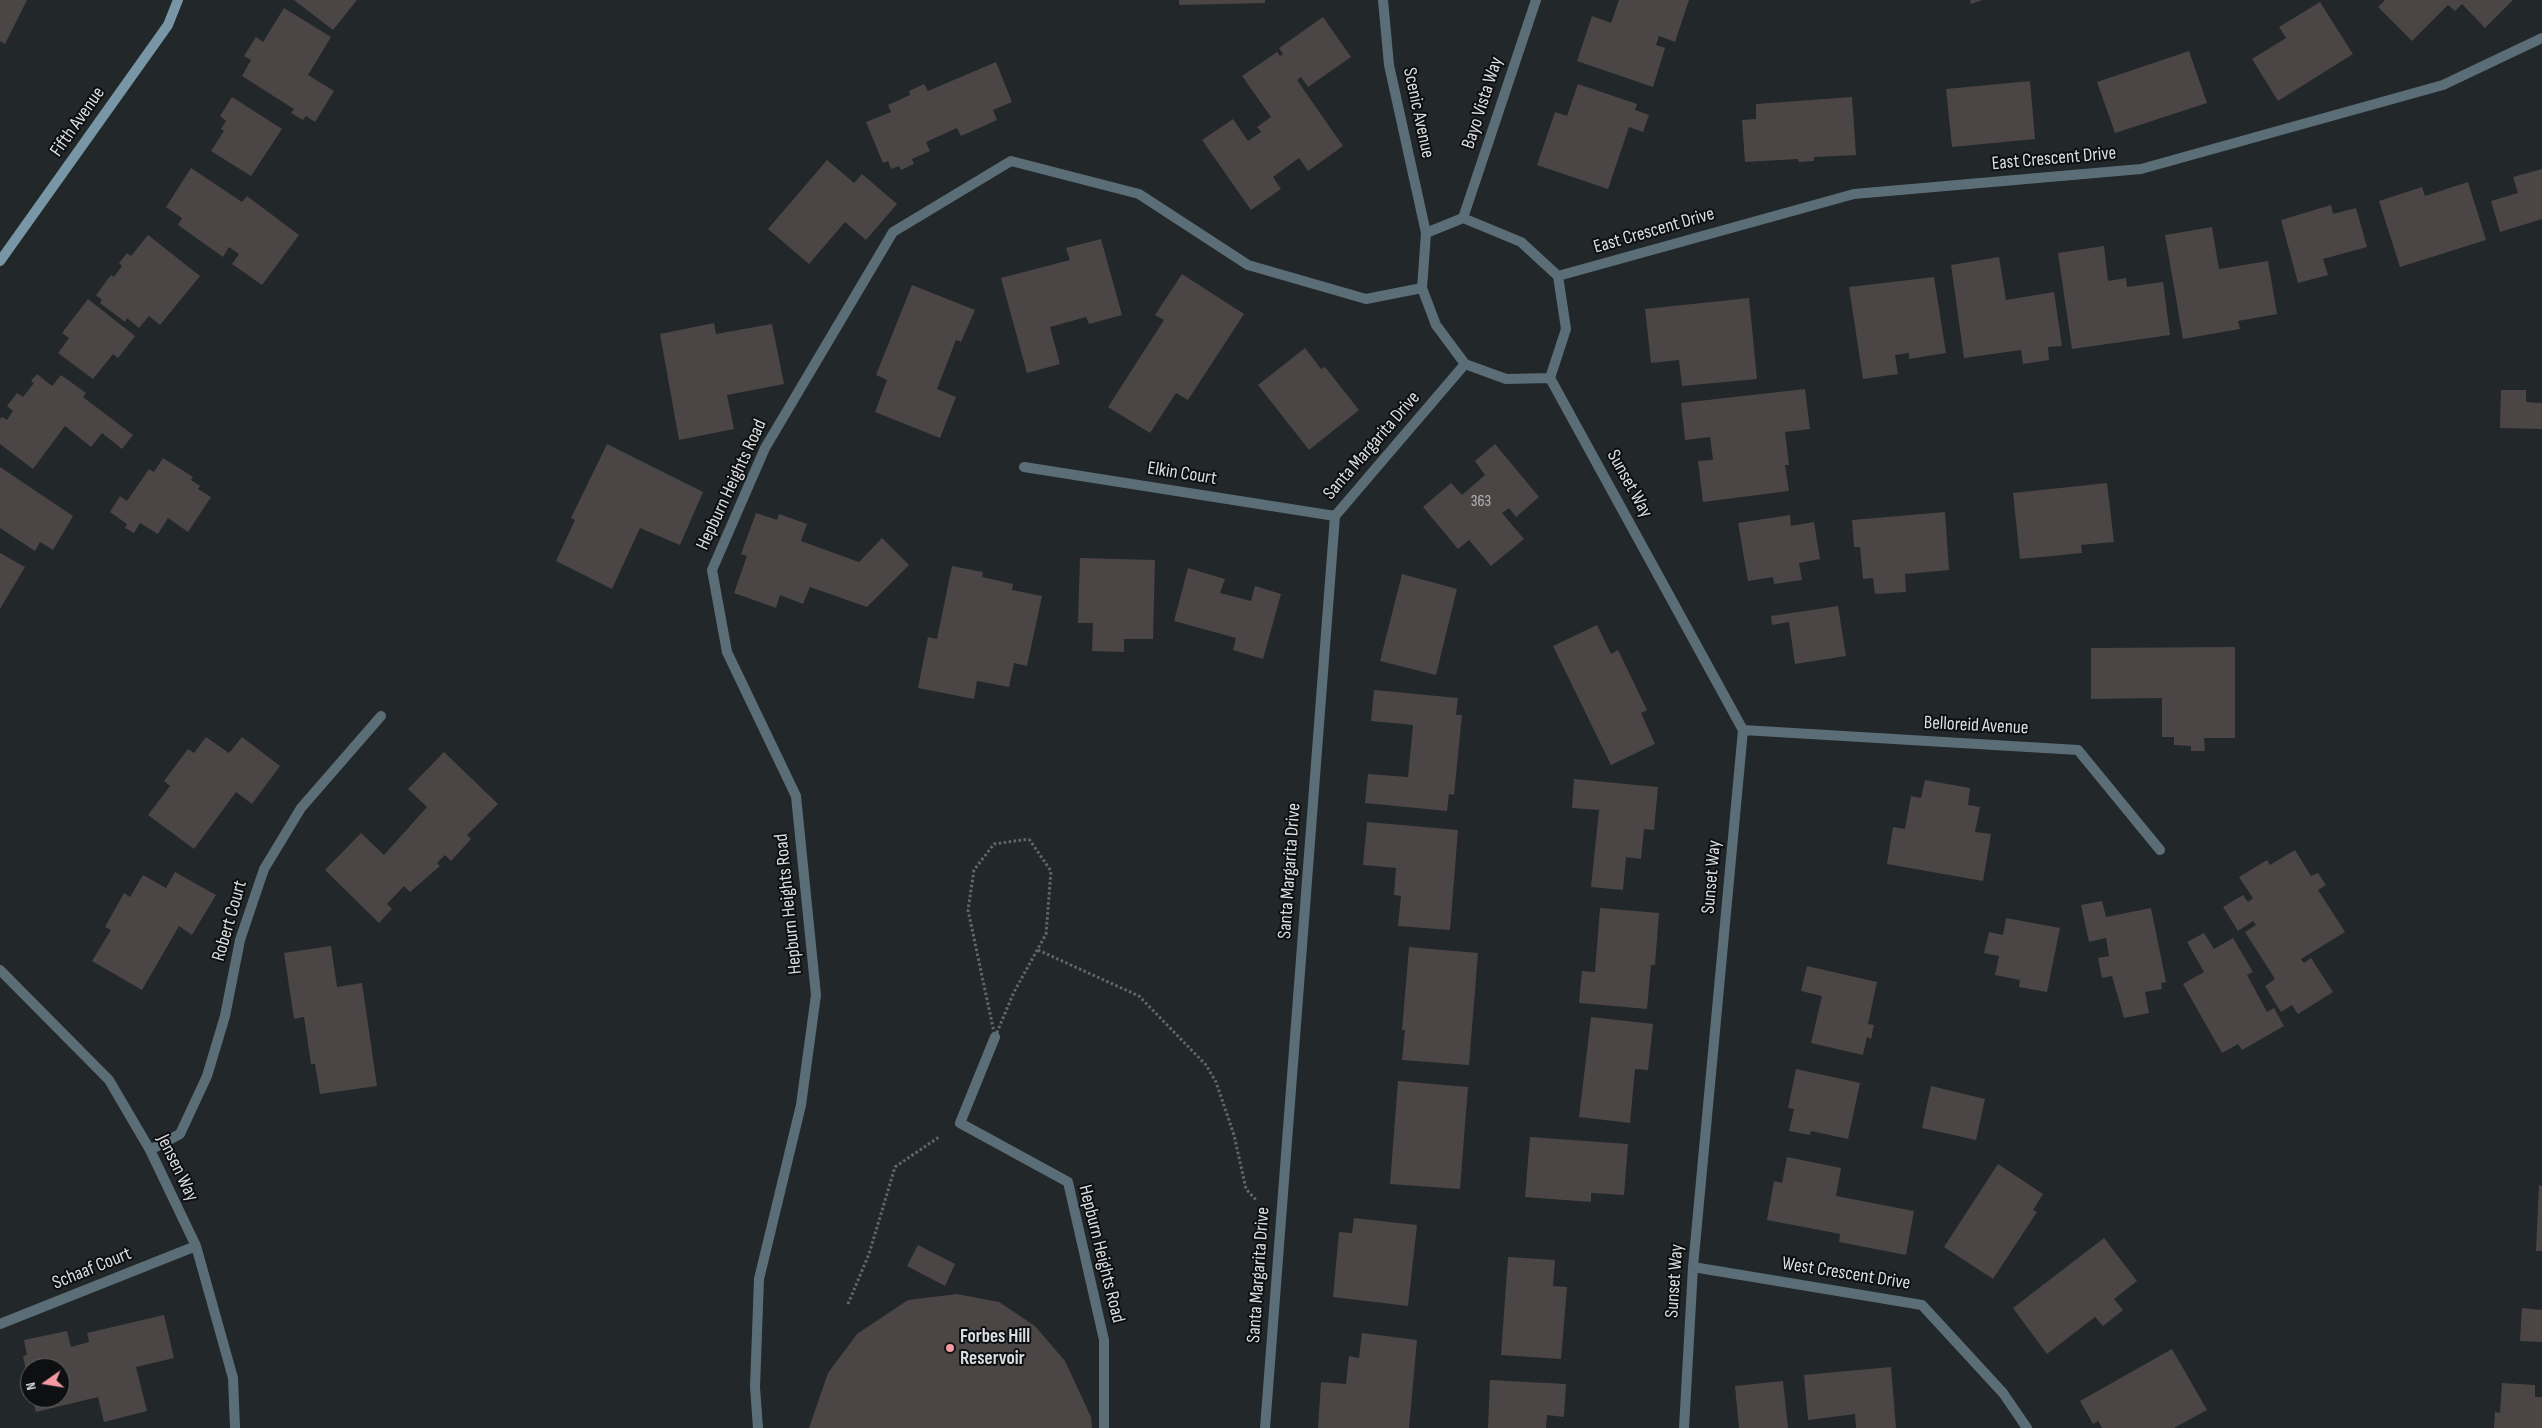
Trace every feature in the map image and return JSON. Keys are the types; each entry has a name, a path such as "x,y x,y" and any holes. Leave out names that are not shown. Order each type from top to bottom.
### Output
{"street":[{"name":"Fifth Avenue","path":"0,260 168,25 178,0"},
{"name":"Scenic Avenue","path":"1384,0 1389,65 1426,233"},
{"name":"Bayo Vista Way","path":"1463,218 1536,0"},
{"name":"East Crescent Drive","path":"1558,276 1854,194 2141,169 2443,85 2542,38"},
{"name":"Hepburn Heights Road","path":"758,1428 755,1387 759,1279 801,1105 816,995 796,796 727,652 712,570 765,448 893,232 1011,161 1139,194 1248,265 1366,299 1422,288"},
{"path":"1463,218 1521,242 1558,276 1566,329 1550,378 1506,379 1465,364 1436,324 1422,288 1426,233 1463,218"},
{"name":"Santa Margarita Drive","path":"1264,1428 1335,516 1465,364"},
{"name":"Sunset Way","path":"1550,378 1743,730 1693,1267 1684,1428"},
{"name":"Elkin Court","path":"1024,467 1335,516"},
{"name":"Robert Court","path":"150,1150 180,1134 207,1076 225,1016 240,940 264,869 301,808 380,716"},
{"name":"Belloreid Avenue","path":"1743,730 2078,750 2160,850"},
{"name":"Jensen Way","path":"0,970 109,1080 150,1150 196,1246 232,1378 235,1428"},
{"path":"960,1123 995,1037"},
{"name":"Hepburn Heights Road","path":"960,1123 1068,1182 1104,1340 1104,1428"},
{"name":"Schaaf Court","path":"0,1324 196,1246"},
{"name":"West Crescent Drive","path":"1693,1267 1922,1305 2003,1393 2027,1428"}],"path":[{"path":"1029,839 1052,871 1046,934 1014,992 995,1037 968,910 974,870 994,844 1029,839"},
{"path":"1038,950 1139,996 1206,1065 1216,1082 1234,1135 1246,1189 1280,1230"},
{"path":"848,1304 869,1254 895,1167 960,1123"}],"building":[{"path":"0,0 27,0 5,44 0,41"},
{"path":"294,0 357,0 333,30"},
{"path":"1179,0 1265,0 1265,3 1179,5"},
{"path":"1619,0 1689,0 1675,42 1659,36 1656,45 1665,48 1653,87 1577,61 1592,16 1611,23"},
{"path":"1970,0 1982,0 1971,4"},
{"path":"2385,0 2513,0 2485,28 2462,4 2455,11 2448,5 2412,41 2378,7"},
{"path":"2320,2 2353,54 2278,101 2252,59 2286,38 2279,27"},
{"path":"284,8 331,37 308,75 334,91 315,122 306,116 303,120 291,113 294,109 242,76 251,60 244,56 256,37 263,42"},
{"path":"1323,17 1351,57 1308,87 1301,77 1297,80 1343,146 1308,171 1299,158 1273,177 1281,189 1251,210 1202,140 1233,119 1248,141 1261,132 1257,127 1271,117 1242,76 1277,52 1280,56 1283,54 1279,48"},
{"path":"2189,51 2207,103 2115,133 2097,82"},
{"path":"996,62 1012,102 993,110 997,120 961,136 957,128 926,142 930,151 912,159 914,164 901,170 899,166 891,169 888,161 883,163 866,122 891,112 888,105 910,95 909,91 924,84 928,91"},
{"path":"2030,81 2035,139 1952,147 1946,89"},
{"path":"1578,84 1637,104 1635,110 1649,115 1643,132 1629,127 1608,189 1537,165 1555,112 1567,116"},
{"path":"232,97 282,129 251,176 211,151 224,131 221,129 226,121 220,116"},
{"path":"1852,97 1856,155 1814,157 1814,161 1799,162 1798,159 1745,162 1742,120 1756,119 1756,104"},
{"path":"827,160 854,183 862,174 897,204 866,240 845,222 809,264 768,229"},
{"path":"191,168 242,202 247,196 299,235 262,285 232,264 239,254 229,247 223,257 178,225 182,218 166,207"},
{"path":"2542,169 2542,219 2500,232 2491,201 2518,193 2513,177"},
{"path":"2468,182 2486,240 2400,267 2379,201 2422,187 2425,196"},
{"path":"2331,205 2333,214 2356,208 2367,247 2323,259 2328,275 2298,283 2281,220"},
{"path":"2212,227 2219,269 2268,261 2277,314 2238,321 2240,329 2183,339 2165,235"},
{"path":"148,235 200,276 160,325 149,316 139,328 127,318 125,322 100,303 102,300 96,295 111,275 114,277 122,266 119,263 127,253 131,256"},
{"path":"1101,239 1122,315 1089,324 1086,317 1050,327 1060,364 1027,373 1001,278 1070,260 1066,248"},
{"path":"2104,246 2108,281 2126,278 2127,287 2163,282 2170,335 2072,349 2058,253"},
{"path":"1999,257 2006,300 2054,292 2062,346 2048,347 2049,360 2023,364 2021,350 1964,358 1951,265"},
{"path":"1182,274 1244,314 1188,400 1176,393 1150,433 1108,407 1164,320 1155,315"},
{"path":"1934,277 1946,353 1909,359 1909,353 1895,355 1898,374 1863,379 1849,287"},
{"path":"912,285 975,310 961,342 956,340 937,389 956,397 940,438 875,412 887,380 876,375"},
{"path":"1749,298 1757,379 1682,386 1679,360 1651,363 1645,309"},
{"path":"88,299 135,336 118,358 113,354 93,379 58,353 69,338 62,333"},
{"path":"714,323 716,334 772,324 784,384 727,395 734,429 679,440 660,334"},
{"path":"1305,348 1321,369 1325,367 1359,410 1309,450 1258,385"},
{"path":"37,374 52,386 61,375 86,393 83,397 133,435 122,449 102,433 91,447 65,426 33,469 0,444 0,419 2,417 7,420 13,411 7,406 17,393 23,397 34,383 31,381"},
{"path":"1805,389 1810,429 1785,432 1789,465 1785,465 1789,491 1703,502 1698,461 1713,460 1710,437 1685,440 1681,403"},
{"path":"2501,390 2526,390 2526,402 2542,403 2542,429 2500,428"},
{"path":"607,444 703,492 680,545 640,528 612,589 556,561 575,520 571,518"},
{"path":"1495,444 1539,497 1516,517 1509,508 1502,513 1524,539 1491,566 1469,540 1458,549 1423,507 1451,483 1462,495 1485,475 1475,461"},
{"path":"163,458 193,477 191,480 200,486 198,489 211,497 188,532 168,518 158,534 140,523 134,533 125,528 127,524 110,512 120,496 127,501 149,469 154,472"},
{"path":"0,467 73,516 53,550 40,542 35,551 0,528"},
{"path":"2107,483 2114,542 2081,545 2082,553 2020,559 2013,493"},
{"path":"1945,512 1949,570 1905,574 1906,592 1875,594 1873,578 1863,579 1860,547 1854,547 1852,520"},
{"path":"756,513 777,520 779,514 807,524 801,541 859,562 882,538 909,565 867,607 810,587 803,604 780,595 776,608 734,593 747,556 741,554"},
{"path":"1790,515 1791,526 1814,522 1820,559 1799,563 1802,580 1774,584 1773,577 1748,581 1738,523"},
{"path":"0,553 25,567 0,609"},
{"path":"1080,558 1155,560 1153,639 1124,639 1124,652 1092,651 1093,623 1078,623"},
{"path":"952,566 983,572 982,577 1013,584 1012,590 1042,596 1027,666 1014,663 1009,687 977,681 974,699 918,688 928,637 937,639"},
{"path":"1188,568 1225,579 1220,593 1251,601 1255,586 1281,594 1263,659 1233,650 1236,638 1174,621"},
{"path":"1402,574 1457,589 1436,675 1380,661"},
{"path":"1838,606 1846,656 1795,664 1789,622 1772,625 1771,616"},
{"path":"1597,625 1611,654 1618,650 1647,710 1641,713 1655,744 1611,765 1553,646"},
{"path":"2235,647 2235,738 2204,738 2205,751 2191,751 2191,746 2174,745 2174,737 2162,737 2162,698 2091,699 2091,648"},
{"path":"1374,690 1458,698 1456,715 1462,715 1454,795 1449,794 1447,811 1365,803 1368,774 1408,777 1413,725 1371,721"},
{"path":"206,737 229,753 242,737 280,766 252,804 236,792 194,849 148,815 170,786 164,781 188,749 194,753"},
{"path":"444,752 498,804 467,835 471,839 451,861 445,855 437,863 440,866 410,892 404,886 387,904 392,909 379,923 325,870 361,833 384,855 427,807 408,789"},
{"path":"1574,779 1658,787 1654,830 1644,829 1641,859 1626,857 1623,890 1591,887 1599,810 1572,808"},
{"path":"1925,780 1970,788 1968,805 1980,807 1975,832 1991,834 1983,881 1887,864 1893,827 1905,829 1911,796 1921,798"},
{"path":"1367,822 1458,830 1450,930 1398,926 1401,896 1394,895 1396,868 1363,865"},
{"path":"2295,850 2311,876 2318,873 2326,885 2318,890 2345,932 2301,959 2304,963 2311,958 2333,992 2298,1014 2292,1005 2281,1012 2265,986 2275,979 2245,932 2256,925 2253,921 2238,931 2223,907 2243,895 2248,902 2253,898 2239,877 2267,860 2270,865"},
{"path":"175,872 216,895 192,935 179,926 142,990 92,961 111,930 105,927 124,893 130,897 143,875 166,888"},
{"path":"2102,901 2106,917 2151,908 2166,982 2161,983 2162,989 2145,992 2149,1013 2124,1018 2112,976 2102,978 2098,958 2109,956 2106,938 2089,942 2081,905"},
{"path":"1600,908 1659,913 1655,965 1651,965 1647,1009 1579,1003 1582,971 1595,972"},
{"path":"2006,918 2060,928 2047,992 2019,987 2020,980 1995,975 1999,956 1984,953 1989,932 2003,935"},
{"path":"2204,933 2214,949 2233,938 2253,972 2247,975 2267,1012 2274,1008 2284,1026 2242,1050 2238,1044 2222,1053 2183,984 2204,972 2187,942"},
{"path":"331,946 337,987 362,983 377,1086 320,1094 315,1064 311,1064 304,1017 294,1019 284,953"},
{"path":"1409,947 1478,953 1469,1065 1402,1060 1405,1030 1402,1030"},
{"path":"1807,966 1877,982 1868,1024 1874,1025 1871,1039 1867,1037 1863,1055 1811,1043 1822,996 1801,991"},
{"path":"1591,1017 1653,1024 1648,1070 1635,1069 1630,1123 1579,1117"},
{"path":"1796,1069 1860,1083 1848,1139 1811,1131 1810,1135 1789,1131 1794,1109 1788,1108"},
{"path":"1398,1081 1468,1087 1460,1189 1390,1184"},
{"path":"1931,1086 1985,1099 1976,1140 1922,1128"},
{"path":"1530,1137 1628,1144 1624,1195 1591,1193 1591,1202 1525,1197"},
{"path":"1787,1157 1841,1168 1836,1196 1914,1211 1906,1255 1839,1242 1840,1234 1767,1220 1774,1181 1782,1183"},
{"path":"1998,1164 2043,1194 2033,1210 2037,1212 1993,1279 1944,1247"},
{"path":"2539,1185 2542,1186 2542,1251 2536,1251"},
{"path":"1354,1218 1417,1225 1408,1306 1333,1297 1339,1232 1352,1233"},
{"path":"2104,1238 2137,1281 2114,1299 2123,1310 2103,1326 2095,1317 2047,1354 2013,1308"},
{"path":"918,1245 955,1264 945,1286 907,1266"},
{"path":"1508,1257 1555,1260 1553,1286 1567,1287 1561,1359 1501,1355"},
{"name":"Forbes Hill Reservoir","path":"957,1294 999,1302 1035,1326 1065,1361 1091,1417 1092,1428 809,1428 828,1373 857,1334 908,1300"},
{"path":"2522,1308 2542,1310 2542,1342 2520,1341"},
{"path":"164,1315 174,1358 136,1367 147,1411 104,1422 98,1397 70,1404 70,1358 23,1358 23,1356 27,1355 24,1340 67,1331 71,1347 89,1342 87,1333"},
{"path":"1362,1333 1417,1340 1409,1428 1318,1428 1321,1382 1346,1384 1349,1356 1359,1358"},
{"path":"2172,1349 2207,1410 2174,1428 2102,1428 2098,1421 2093,1424 2080,1401"},
{"path":"1891,1367 1896,1428 1856,1428 1855,1414 1808,1420 1804,1375"},
{"path":"1490,1380 1566,1384 1564,1417 1547,1415 1546,1428 1488,1428"},
{"path":"1783,1381 1788,1428 1739,1428 1735,1386"},
{"path":"2502,1383 2535,1385 2535,1397 2542,1397 2542,1428 2494,1428 2495,1412 2500,1413"},
{"path":"35,1408 53,1408 36,1412"}],"place":[{"name":"Forbes Hill Reservoir","path":"950,1348"}]}
